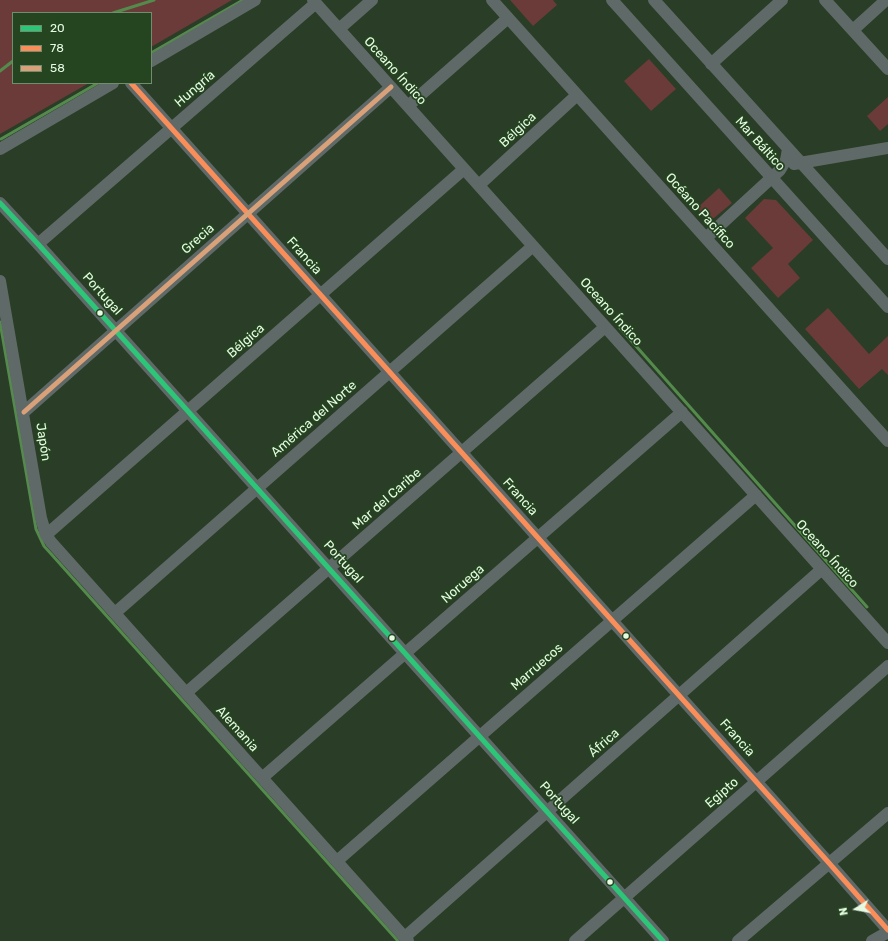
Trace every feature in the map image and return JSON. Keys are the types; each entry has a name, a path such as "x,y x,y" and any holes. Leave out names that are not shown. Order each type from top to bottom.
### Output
{"street":[{"path":"152,60 255,0"},
{"path":"339,29 372,0"},
{"name":"Océano Pacífico","path":"492,0 888,441"},
{"name":"Mar Báltico","path":"612,0 776,174 888,307"},
{"name":"Mar Báltico","path":"654,0 888,259"},
{"path":"711,64 782,0"},
{"path":"826,0 888,69"},
{"path":"852,30 886,0"},
{"name":"Oceano Índico","path":"315,2 888,643"},
{"name":"Hungría","path":"38,244 315,2"},
{"path":"408,106 508,18"},
{"path":"0,149 111,84"},
{"name":"Francia","path":"132,84 829,863 888,931"},
{"name":"Grecia","path":"24,412 391,87"},
{"name":"Bélgica","path":"479,185 577,95"},
{"path":"706,238 776,174 788,166 888,148"},
{"path":"776,174 786,160 788,149"},
{"name":"Bélgica","path":"46,535 464,169"},
{"name":"Portugal","path":"0,203 663,941"},
{"name":"América del Norte","path":"114,613 533,246"},
{"name":"Japón","path":"0,282 24,412 41,518 46,535"},
{"name":"Mar del Caribe","path":"186,693 605,327"},
{"name":"Noruega","path":"262,778 682,412"},
{"name":"Marruecos","path":"336,861 756,495"},
{"name":"Alemania","path":"46,535 114,613 407,939"},
{"name":"África","path":"407,939 547,812 822,569"},
{"name":"Egipto","path":"575,941 888,666"},
{"path":"738,941 888,812"},
{"path":"872,941 888,931"}],"shaded area":[{"path":"0,0 232,0 152,46 152,12 12,12 12,84 87,84 0,134"},
{"path":"510,0 553,0 557,5 533,26"},
{"path":"649,59 676,89 651,111 624,81"},
{"path":"888,97 888,124 880,131 867,116"},
{"path":"719,188 732,203 714,218 706,218 697,208"},
{"path":"764,199 776,200 813,240 788,264 800,278 778,298 751,268 773,248 745,218"},
{"path":"828,308 869,354 888,336 888,375 882,369 859,389 805,329"}],"waterway":[{"path":"116,12 154,0"},
{"path":"152,52 243,0"},
{"path":"0,71 12,62"},
{"path":"1,139 96,84"},
{"path":"0,322 36,529 44,546 398,941"},
{"path":"620,328 867,607"}],"transit line":[{"name":"78","path":"132,84 888,930"},
{"name":"58","path":"24,412 391,87"},
{"name":"20","path":"0,203 663,941"}]}
